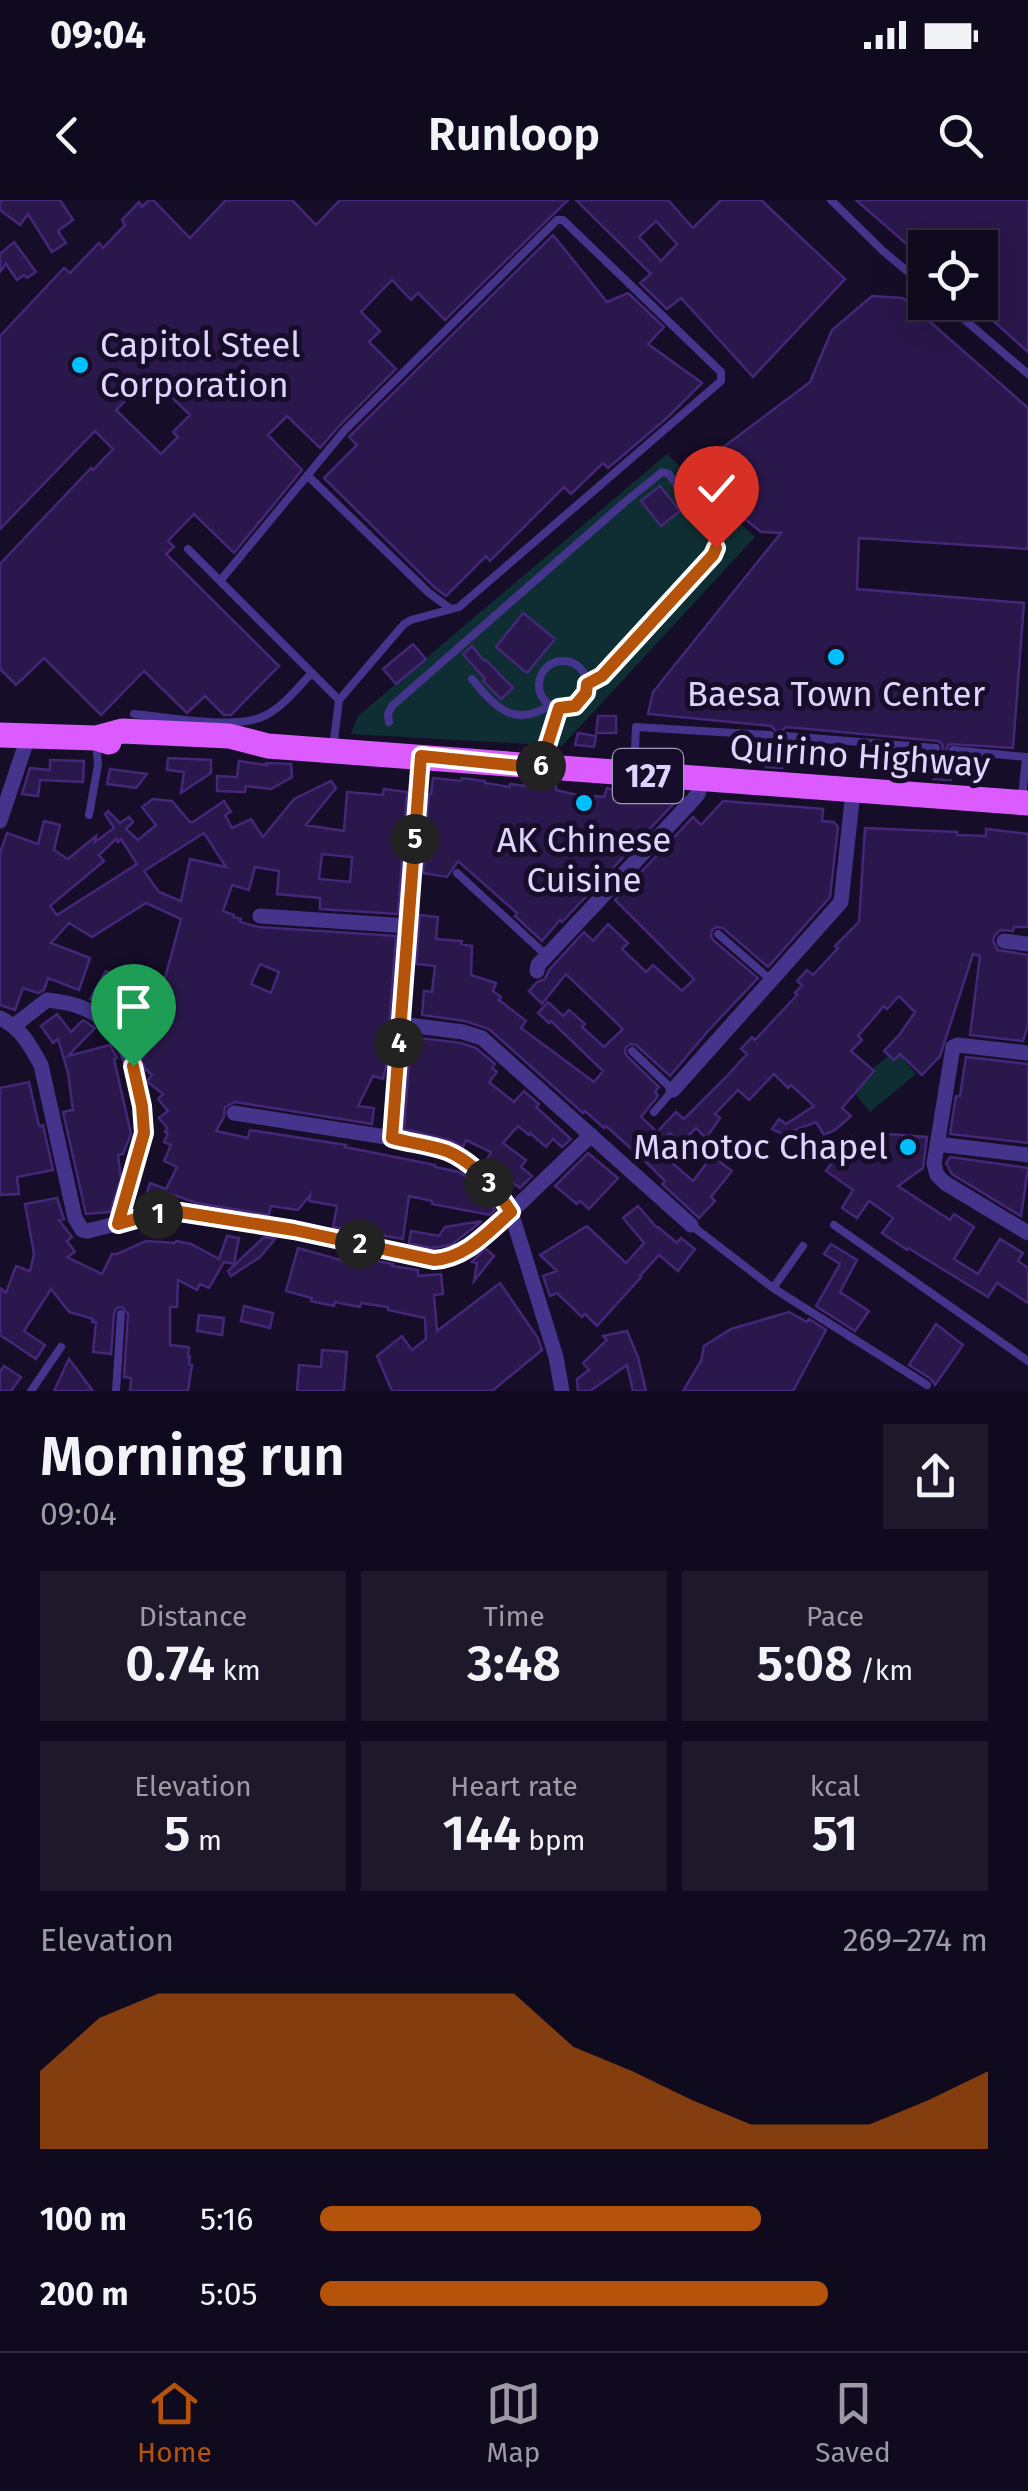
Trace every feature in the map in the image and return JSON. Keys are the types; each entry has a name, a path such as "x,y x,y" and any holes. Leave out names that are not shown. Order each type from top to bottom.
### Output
{"main road":[{"name":"Quirino Highway","path":"0,735 96,738 122,731 229,736 268,746 1025,803"}],"street":[{"path":"0,821 28,737"},
{"path":"392,1138 421,756"},
{"path":"537,971 604,890 692,801 702,780"},
{"path":"673,1090 842,902 852,792"},
{"path":"260,916 408,926"},
{"path":"1004,941 1028,944"},
{"path":"118,1224 144,1133 133,1066 103,1018 69,1003 47,1000 7,1021 30,1045 41,1066 77,1225 82,1230 88,1231 118,1224 150,1215 180,1212 294,1230 434,1260 449,1259 462,1253 511,1212 591,1134"},
{"path":"401,1024 482,1038 691,1225"},
{"path":"1028,1053 955,1045 934,1164 945,1183 1028,1234"},
{"path":"234,1113 392,1138 448,1152 483,1177 511,1212 556,1357 562,1391"},
{"path":"937,1144 1028,1155"}],"lane":[{"path":"831,200 908,271"},
{"path":"220,581 345,430 557,220 563,220 721,372 721,381 459,607 404,624 340,700 333,750"},
{"path":"965,320 1028,374"},
{"path":"389,722 392,706 625,502 662,472 669,474 716,548 602,676 587,684"},
{"path":"308,476 428,594 450,610"},
{"path":"188,549 340,700"},
{"path":"472,679 493,704 508,713 528,716 554,707 575,706 582,700 587,684 584,672 575,664 563,660 551,663 542,672 542,696 554,707"},
{"path":"134,714 231,722 254,720 278,707 312,673"},
{"path":"540,768 554,707"},
{"path":"634,774 636,726 770,735"},
{"path":"785,736 936,748"},
{"path":"89,815 98,766 96,738"},
{"path":"953,750 1026,757 1025,803"},
{"path":"456,873 548,956"},
{"path":"718,934 771,980"},
{"path":"632,1051 673,1090 654,1112"},
{"path":"691,1225 774,1288 927,1386"},
{"path":"834,1225 1028,1361"},
{"path":"774,1288 803,1246"},
{"path":"116,1391 121,1314"},
{"path":"31,1391 61,1347"}],"green space":[{"path":"667,454 755,537 562,746 351,734 358,716"},
{"path":"896,1050 916,1074 870,1112 850,1087"}],"building":[{"path":"0,200 60,200 73,220 58,231 66,243 52,252 28,214 20,225 0,210"},
{"path":"153,200 190,238 226,200 292,200 316,225 340,200 568,200 445,320 418,293 411,300 392,280 361,312 380,331 369,342 396,369 320,448 287,416 268,435 302,470 234,553 194,514 168,541 174,547 166,554 279,666 231,715 224,715 205,696 187,713 144,671 101,715 44,658 16,685 0,669 0,564 113,449 95,431 0,529 0,336 64,268 70,273 99,243 103,248 125,225 122,220 139,202 142,207","holes":["150,376 190,415 173,432 178,437 161,454 116,410"]},
{"path":"576,200 668,200 693,228 721,200 761,200 845,279 753,377 681,298 667,309 640,283 651,274","holes":["656,221 677,244 661,261 639,237"]},
{"path":"856,200 1028,200 1028,352 992,320 998,320 998,230 908,230 908,245"},
{"path":"553,235 607,302 628,293 664,327 648,344 702,383 608,468 603,463 571,494 564,487 490,561 486,556 446,596 324,478 357,445 349,437"},
{"path":"14,242 36,272 27,278 24,275 17,280 6,264 0,272 0,254"},
{"path":"872,296 903,298 908,302 908,320 928,320 1028,408 1028,549 859,538 857,589 1024,603 1013,748 949,744 946,750 952,757 951,780 934,779 936,755 943,750 938,741 786,727 778,734 784,743 782,768 766,767 769,742 777,736 771,726 648,714 653,692 781,533 761,532 702,485 702,463 810,382 832,330"},
{"path":"660,486 680,511 661,526 641,501"},
{"path":"523,613 555,639 527,673 496,647"},
{"path":"413,644 426,659 396,684 383,669"},
{"path":"472,646 513,688 501,699 463,654"},
{"path":"598,716 616,716 616,733 596,733"},
{"path":"578,733 596,736 594,747 575,745"},
{"path":"168,758 211,760 211,773 181,793 184,772 167,770"},
{"path":"50,760 84,761 83,782 40,780 38,796 22,794 30,768 50,770"},
{"path":"239,761 291,764 292,777 271,789 246,786 245,792 217,791 217,776 237,777"},
{"path":"110,769 147,774 136,788 107,784"},
{"path":"433,778 462,778 510,787 525,786 525,782 556,784 556,790 595,799 604,797 607,788 650,801 651,797 676,801 542,941 515,916 517,913 458,861 447,877 423,873"},
{"path":"331,781 336,788 306,825 344,831 347,792 407,792 398,914 320,909 320,898 277,894 279,871 255,867 249,890 232,885 223,911 241,919 240,922 259,927 396,936 386,1067 383,1079 373,1076 358,1106 374,1108 372,1124 235,1102 225,1107 216,1131 248,1138 250,1130 346,1145 459,1172 495,1210 490,1215 409,1196 403,1239 333,1227 337,1206 309,1201 310,1195 298,1210 271,1206 269,1215 197,1203 168,1193 164,1202 144,1202 150,1183 166,1189 177,1167 164,1161 171,1145 164,1142 167,1128 159,1118 168,1111 158,1099 163,1094 149,1083 152,1075 145,1069 141,1059 144,1056 132,1039 137,1038 125,1028 128,1023 90,999 106,971 117,977 114,983 153,1006 161,993 181,919 146,903 92,937 69,923 51,943 90,958 79,990 48,978 44,990 38,993 23,988 15,1010 0,1005 0,853 7,833 38,844 44,821 60,825 54,850 68,859 96,836 95,842 114,828 105,814 108,811 120,823 129,817 133,822 126,829 138,840 156,825 142,807 153,799 172,801 190,822 224,801 231,812 225,815 232,828 251,819 263,837 294,799","holes":["204,833 226,867 190,859 181,901 159,892 144,871","121,839 137,864 57,915 50,906 104,861 99,855","322,854 352,857 350,882 319,879","260,964 279,972 271,993 251,984"]},
{"path":"723,801 823,809 822,821 834,822 838,827 830,897 768,967 723,928 712,930 713,940 758,978 670,1076 636,1045 626,1047 627,1056 659,1087 655,1092 658,1096 641,1117 657,1132 676,1112 684,1119 725,1078 747,1054 741,1049 752,1037 755,1040 797,995 802,985 797,981 807,970 813,975 859,922 865,828 957,835 986,836 986,829 1028,834 1028,927 1001,930 993,941 998,950 1028,955 1028,1024 1023,1041 970,1035 980,956 973,954 940,1056 922,1075 900,1054 894,1060 884,1051 915,1012 899,996 887,1009 884,1006 858,1036 862,1040 851,1051 874,1071 842,1108 851,1116 835,1130 824,1135 816,1122 795,1130 807,1139 804,1144 786,1135 779,1139 782,1134 772,1129 779,1119 786,1124 814,1106 774,1074 749,1100 738,1090 715,1114 720,1118 706,1138 696,1128 681,1143 670,1133 656,1149 693,1181 712,1156 732,1171 711,1197 715,1201 699,1218 662,1184 665,1181 645,1161 606,1126 583,1113 489,1029 422,1015 424,991 432,992 435,966 416,964 420,915 438,917 436,939 472,946 471,975 496,983 493,991 501,997 499,1000 526,1021 521,1028 594,1082 603,1071 538,1013 548,1002 563,1016 569,1010 604,1047 623,1029 566,974 542,1004 529,991 545,979 584,932 593,941 608,924 628,943 622,949 646,972 653,965 682,991 694,979 615,900 693,817 701,825"},
{"path":"57,1014 71,1032 83,1020 95,1028 68,1056 110,1045 117,1058 114,1059 131,1134 123,1154 118,1155 121,1179 110,1212 86,1214 63,1112 73,1110 68,1073 58,1039 53,1043 41,1026"},
{"path":"411,1037 476,1048 495,1064 492,1068 497,1072 489,1082 514,1102 524,1091 571,1139 562,1147 553,1139 546,1147 518,1126 503,1143 526,1160 521,1167 532,1176 520,1188 485,1163 491,1152 466,1140 463,1147 404,1129"},
{"path":"966,1057 1028,1064 1028,1143 950,1134"},
{"path":"29,1082 53,1170 17,1177 19,1194 0,1195 0,1088"},
{"path":"888,1134 927,1137 923,1168 898,1186 950,1220 954,1214 974,1227 954,1259 978,1274 1000,1239 1023,1253 1018,1261 1028,1268 1028,1303 997,1283 988,1297 907,1250 882,1233 893,1218 869,1201 857,1218 842,1208 853,1190 826,1171 851,1136 887,1161"},
{"path":"588,1153 618,1178 589,1209 555,1186"},
{"path":"950,1157 1028,1168 1021,1216 952,1174 946,1163"},
{"path":"57,1198 64,1219 59,1220 72,1237 67,1241 75,1252 67,1257 102,1274 112,1254 146,1241 191,1244 219,1259 227,1236 239,1238 234,1264 224,1262 209,1288 200,1284 197,1290 178,1280 177,1307 170,1307 170,1345 189,1347 192,1365 188,1391 130,1391 131,1378 124,1377 128,1314 122,1307 114,1313 111,1354 93,1352 96,1322 69,1312 51,1289 24,1331 45,1345 36,1359 0,1335 0,1288 6,1293 16,1266 30,1271 34,1254 25,1204"},
{"path":"638,1206 657,1228 677,1243 681,1238 695,1249 678,1271 659,1255 597,1326 557,1293 550,1296 543,1276 557,1271 540,1255 587,1226 626,1263 644,1243 623,1218"},
{"path":"482,1221 451,1245 431,1248 409,1243 411,1231 439,1236 445,1227"},
{"path":"264,1237 275,1239 260,1257 231,1276 228,1271"},
{"path":"831,1244 857,1260 840,1292 869,1311 855,1331 816,1306 840,1264 824,1254"},
{"path":"298,1248 344,1261 345,1255 393,1264 418,1270 418,1276 441,1274 443,1294 434,1295 437,1331 500,1283 542,1350 492,1391 392,1391 377,1356 402,1336 412,1350 426,1339 425,1318 361,1303 360,1307 335,1302 334,1306 286,1291"},
{"path":"485,1248 494,1256 474,1281 477,1263 472,1262"},
{"path":"244,1306 273,1313 270,1328 241,1321"},
{"path":"789,1312 826,1330 793,1391 683,1391 701,1361 704,1346 731,1329"},
{"path":"199,1315 224,1318 222,1335 197,1331"},
{"path":"936,1324 963,1345 935,1385 909,1365"},
{"path":"627,1331 646,1391 633,1391 627,1365 590,1391 578,1391 577,1379 589,1370 583,1363 607,1340 603,1336"},
{"path":"322,1350 347,1352 344,1391 297,1391 299,1365 321,1367"},
{"path":"69,1359 93,1391 54,1391"},
{"path":"4,1366 21,1377 11,1391 0,1391 0,1372"}],"place":[{"name":"Capitol Steel Corporation","path":"80,365"},
{"name":"Baesa Town Center","path":"836,657"},
{"name":"AK Chinese Cuisine","path":"584,803"},
{"name":"Manotoc Chapel","path":"908,1147"}],"route":[{"path":"133,1066 144,1133 118,1224 180,1212 294,1230 434,1260 462,1253 511,1212 476,1170 448,1152 392,1138 421,756 540,768 559,708 575,706 582,700 587,684 602,676 716,548"}]}
